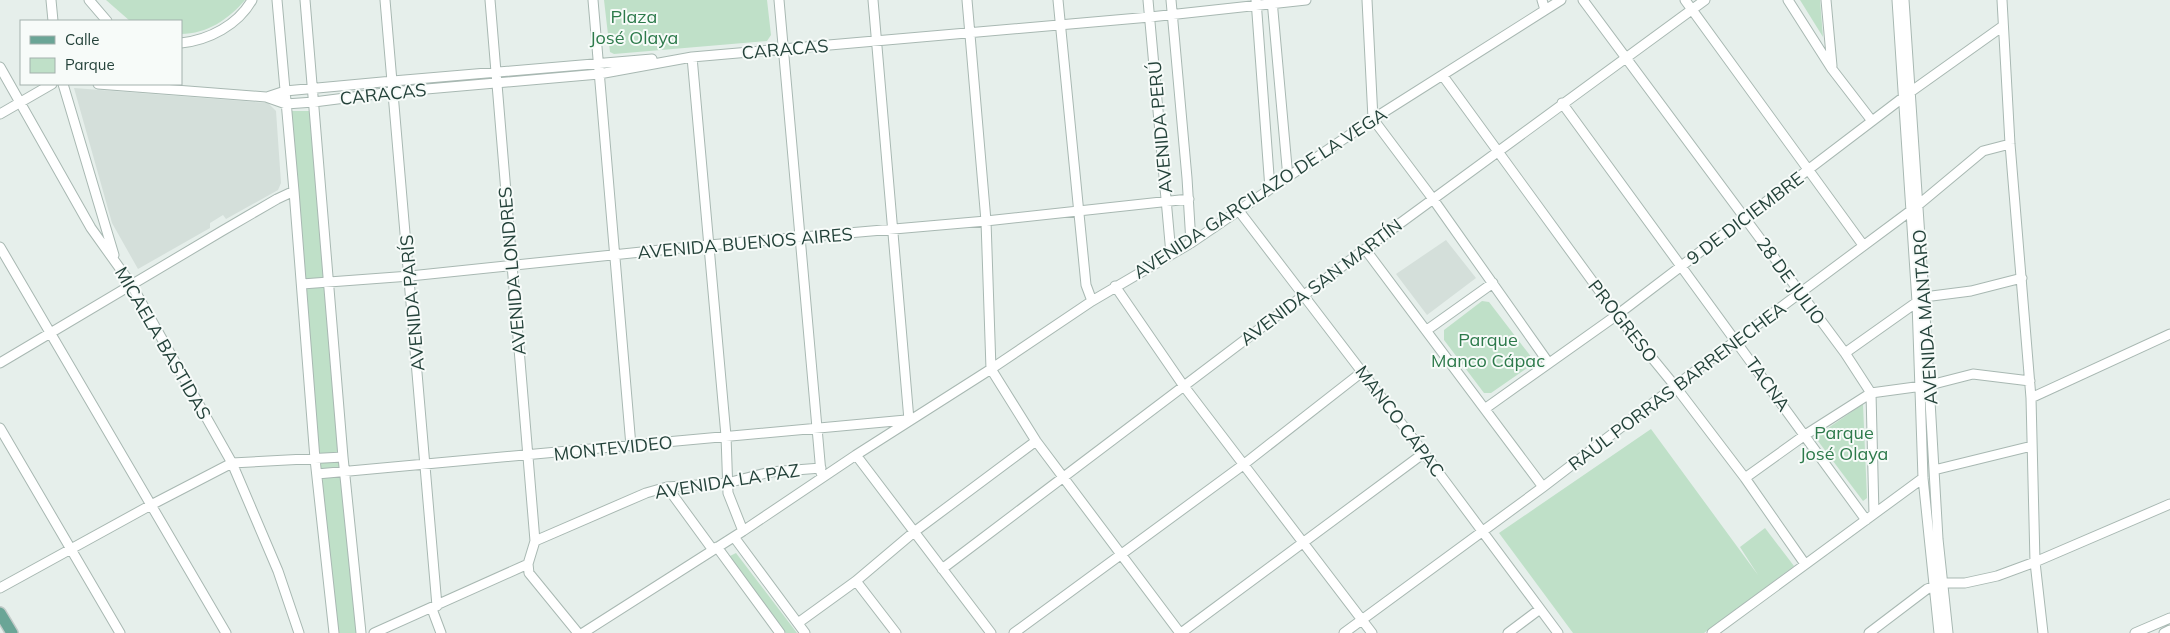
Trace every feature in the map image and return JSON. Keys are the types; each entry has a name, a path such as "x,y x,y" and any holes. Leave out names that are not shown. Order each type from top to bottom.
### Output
{"main road":[{"path":"0,613 12,633"}],"street":[{"path":"51,0 53,20"},
{"path":"89,0 106,20"},
{"path":"182,43 200,40 215,34 246,10 252,0"},
{"path":"277,0 302,284 316,474 334,633"},
{"path":"305,0 343,457 361,633"},
{"name":"AVENIDA PARÍS","path":"385,0 426,465 434,607 441,633"},
{"name":"AVENIDA LONDRES","path":"490,0 535,541"},
{"path":"593,0 631,446"},
{"path":"779,0 821,479"},
{"path":"873,0 909,420"},
{"path":"967,0 986,221 991,369 1062,477 1180,633 1424,453"},
{"path":"1058,0 1086,285 1092,300"},
{"name":"AVENIDA PERÚ","path":"1148,0 1171,254"},
{"name":"AVENIDA PERÚ","path":"1171,0 1189,199 1191,242"},
{"name":"CARACAS","path":"266,97 286,104 314,102 392,92 599,74 692,57 1150,17 1256,2 1306,0"},
{"path":"1367,0 1373,120 1433,199 1548,362"},
{"path":"1542,0 1545,10"},
{"name":"AVENIDA GARCILAZO DE LA VEGA","path":"743,531 909,420 991,369 1092,300 1191,242 1373,120 1562,0"},
{"name":"28 DE JULIO","path":"1583,0 1845,353 1871,393"},
{"path":"1685,0 1864,245"},
{"name":"AVENIDA SAN MARTÍN","path":"942,569 1183,385 1496,151 1705,0"},
{"path":"1788,0 1832,69 1872,121"},
{"path":"1826,0 1832,69"},
{"path":"1897,0 1921,300 1920,387 1923,478 1939,633"},
{"path":"1904,0 1906,95"},
{"path":"2002,0 2010,144 2030,380 2035,562 2042,633"},
{"path":"1272,1 1288,178"},
{"path":"1256,2 1270,189"},
{"name":"9 DE DICIEMBRE","path":"1486,408 1617,314 1906,95 2003,26"},
{"path":"122,85 169,87 266,97 285,91 313,90 598,62 692,57 726,436 728,493 743,531 583,633"},
{"name":"MICAELA BASTIDAS","path":"0,67 91,228 131,284 232,463 278,571 299,633"},
{"name":"PROGRESO","path":"1443,76 1617,314 1745,478 1805,564"},
{"path":"0,114 50,85"},
{"path":"64,85 101,217 116,262"},
{"path":"1264,95 1281,93"},
{"name":"TACNA","path":"1562,103 1866,520"},
{"name":"RAÚL PORRAS BARRENECHEA","path":"1344,633 1543,487 1736,340 1800,294 1914,208 1983,151 2010,144"},
{"path":"0,363 276,199 294,192"},
{"name":"AVENIDA BUENOS AIRES","path":"302,284 410,276 709,245 893,230 1167,203 1189,199"},
{"name":"MANCO CÁPAC","path":"1239,211 1424,453 1558,633"},
{"path":"0,247 226,633"},
{"path":"1365,249 1486,408 1543,487"},
{"path":"1845,353 1921,300 1971,291 2022,278"},
{"path":"1427,330 1493,283"},
{"path":"1115,286 1183,385 1372,633"},
{"name":"AVENIDA MANTARO","path":"1921,300 1930,385 1942,583 1948,633"},
{"path":"2031,398 2170,334"},
{"path":"1014,633 1243,464 1362,372"},
{"path":"1745,478 1805,435 1871,393 1920,387 1973,374 2030,380"},
{"path":"1871,393 1874,514"},
{"name":"MONTEVIDEO","path":"316,474 909,420"},
{"path":"0,428 120,633"},
{"path":"798,623 856,581 914,532 1036,440"},
{"path":"1934,470 2032,446"},
{"path":"856,455 991,633"},
{"path":"0,588 232,463 343,457"},
{"name":"AVENIDA LA PAZ","path":"535,541 646,493 667,487 727,483 770,472 821,468"},
{"path":"1712,633 1923,478"},
{"path":"667,487 780,633"},
{"path":"1869,633 1927,589 1942,583 1965,583 1997,576 2035,562 2170,504"},
{"path":"734,536 806,633"},
{"path":"535,541 528,564 529,573 578,633"},
{"path":"374,633 528,564"},
{"path":"856,581 896,633"},
{"path":"1508,633 1540,609"},
{"path":"2135,633 2170,618"},
{"path":"2164,633 2170,630"}],"shaded area":[{"path":"74,88 268,103 276,111 281,183 278,190 226,219 223,215 210,223 210,228 138,269 112,223"},
{"path":"1446,240 1476,278 1427,315 1396,274"}],"green space":[{"path":"106,0 245,0 217,24 191,33 182,34 182,20 129,20"},
{"name":"Plaza José Olaya","path":"604,0 767,0 771,35 767,41 614,54 610,52"},
{"path":"1800,0 1820,0 1823,37"},
{"path":"290,111 310,111 364,633 332,633"},
{"name":"Parque Manco Cápac","path":"1482,301 1489,302 1532,358 1530,366 1491,393 1484,393 1444,340 1444,330"},
{"name":"Parque José Olaya","path":"1863,404 1867,498 1863,501 1815,437"},
{"path":"1651,429 1758,575 1740,547 1765,528 1794,566 1704,633 1573,633 1499,533"},
{"path":"736,553 797,633 786,633 728,557"}]}
